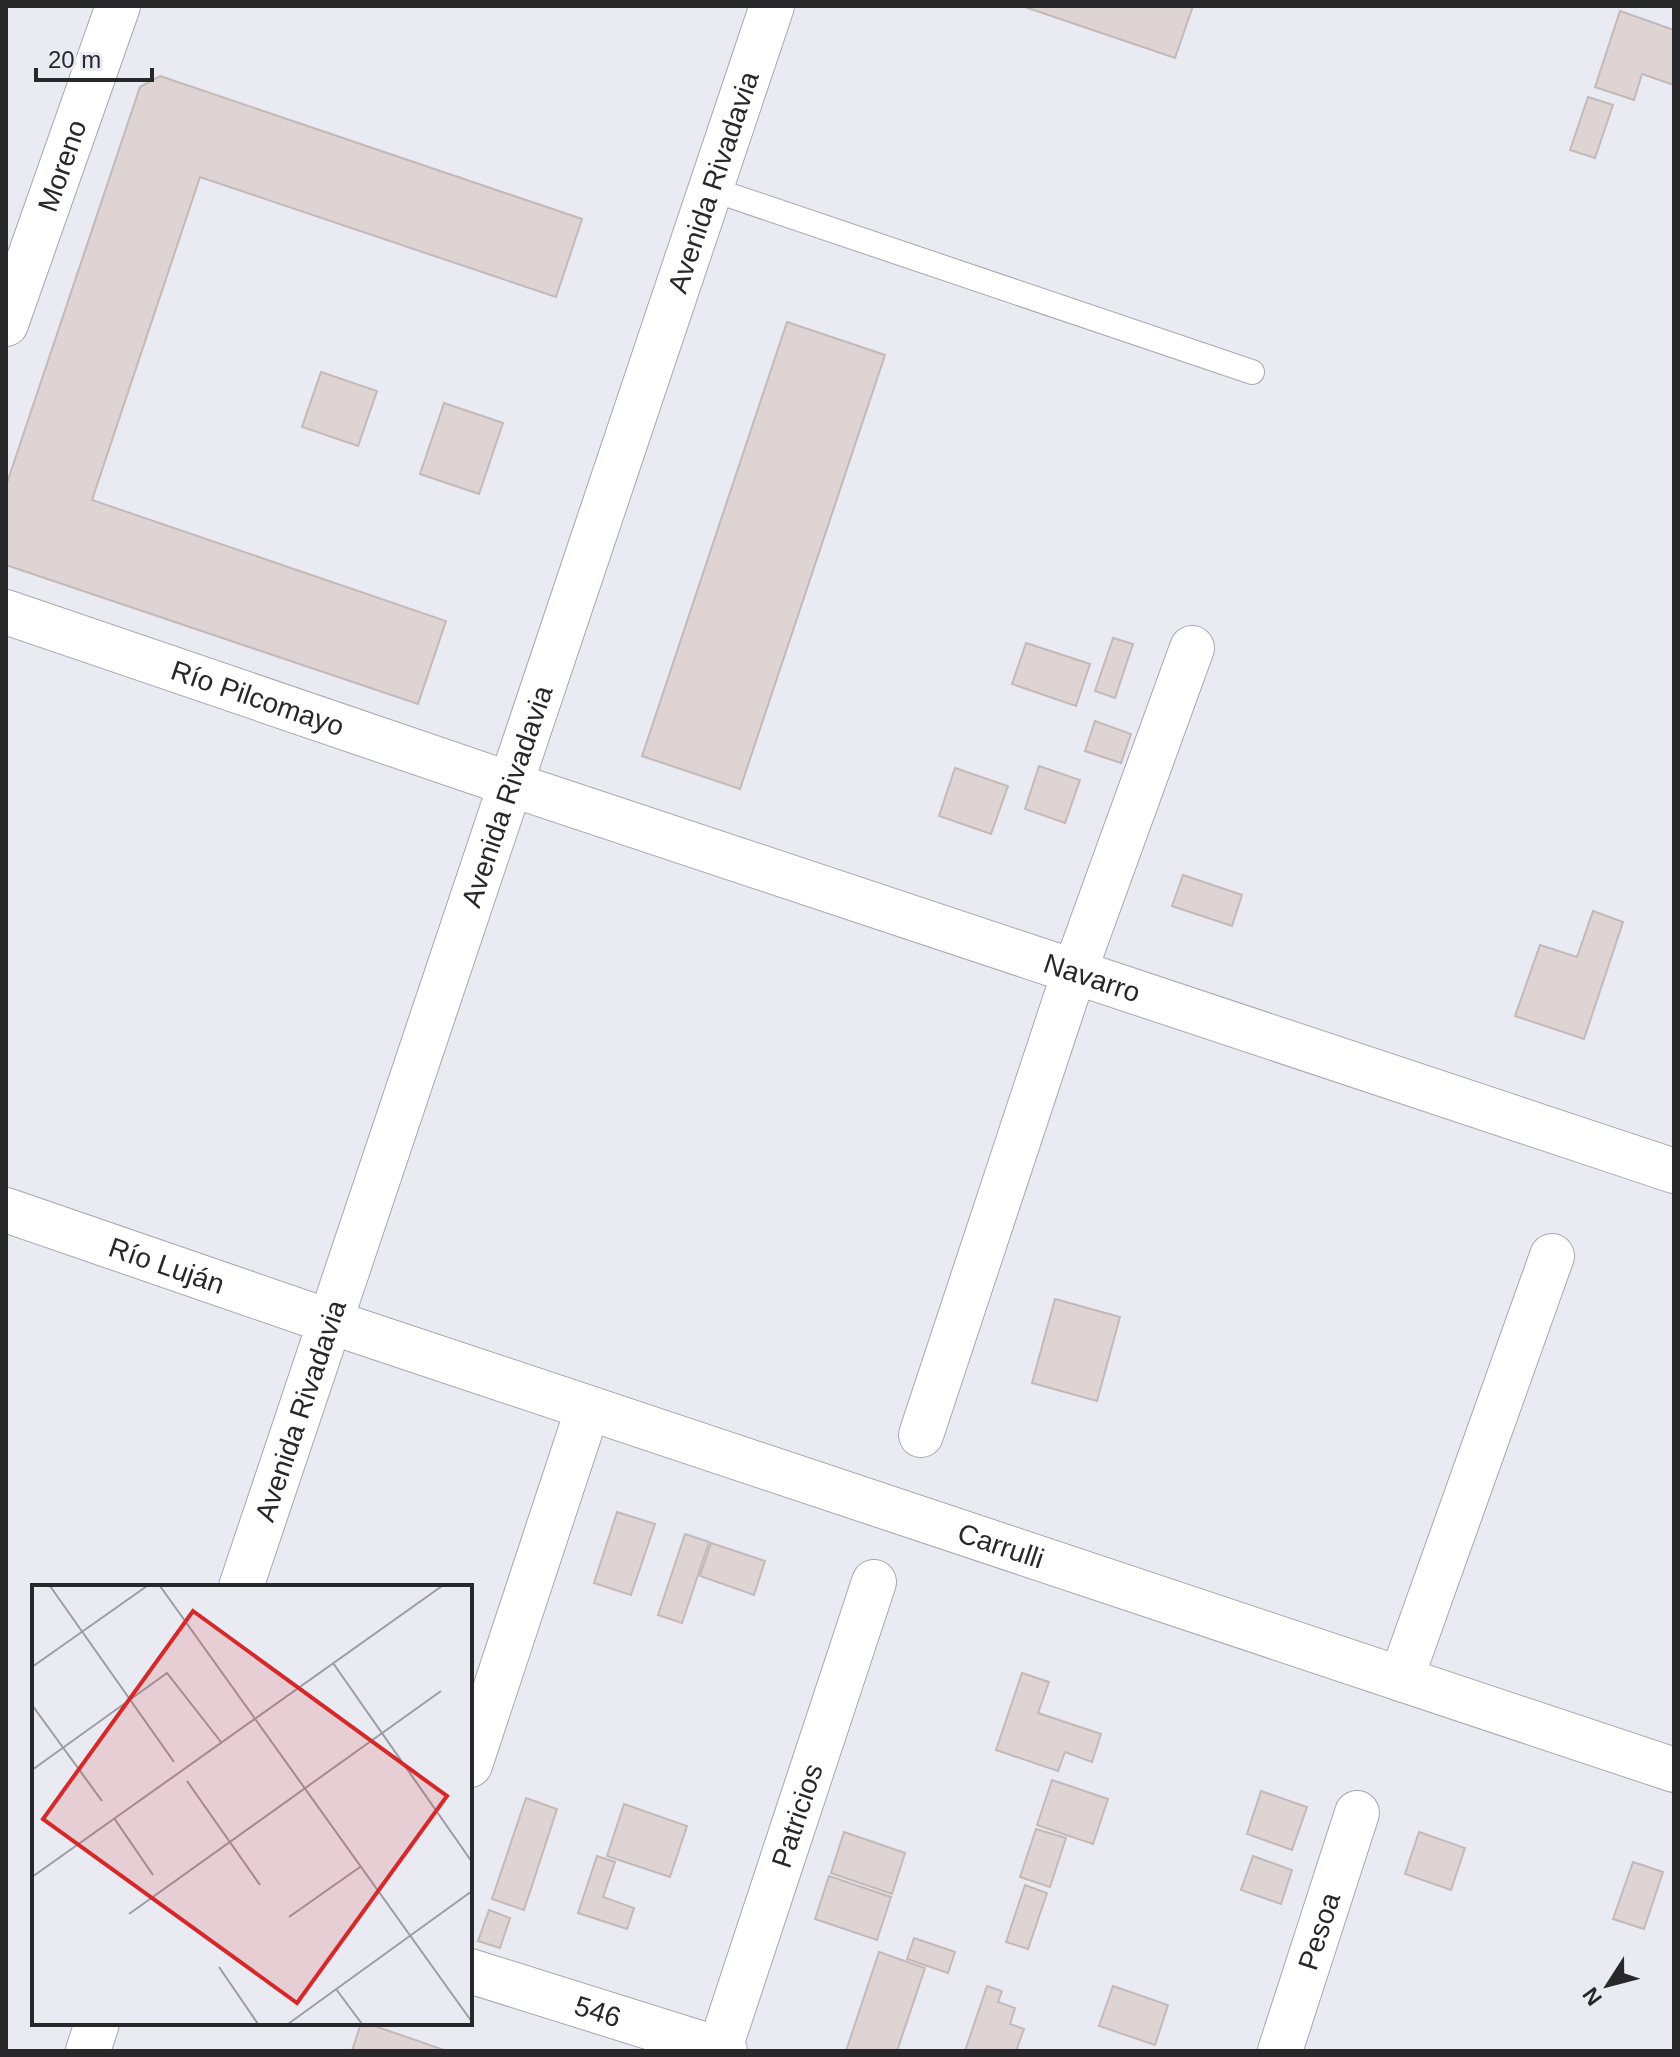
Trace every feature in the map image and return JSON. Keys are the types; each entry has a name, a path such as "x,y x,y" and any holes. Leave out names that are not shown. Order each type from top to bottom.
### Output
{"street":[{"name":"Moreno","path":"6,324 118,6"},
{"name":"Avenida Rivadavia","path":"242,1585 772,6"},
{"name":"Río Pilcomayo","path":"6,612 510,784"},
{"path":"921,1435 1074,973 1192,648"},
{"name":"Navarro","path":"510,784 1674,1171"},
{"name":"Río Luján","path":"6,1210 328,1321"},
{"path":"1401,1679 1552,1256"},
{"name":"Carrulli","path":"328,1321 1674,1770"},
{"path":"472,1759 588,1408"},
{"name":"Patricios","path":"721,2050 874,1582"},
{"name":"Pesoa","path":"1280,2051 1357,1813"},
{"name":"546","path":"472,1972 721,2050"},
{"path":"88,2051 96,2025"}],"lane":[{"path":"711,189 1252,372"}],"building":[{"path":"1022,6 1193,6 1175,58"},
{"path":"1620,11 1674,30 1674,85 1642,74 1634,100 1595,87"},
{"path":"160,76 582,219 556,297 200,177 92,500 446,621 418,704 6,565 6,486 140,87"},
{"path":"1588,97 1613,105 1595,158 1570,150"},
{"path":"787,322 885,355 740,789 642,756"},
{"path":"321,372 377,391 358,446 302,427"},
{"path":"444,403 503,423 479,494 420,474"},
{"path":"1113,638 1133,644 1115,698 1095,691"},
{"path":"1026,643 1090,664 1076,706 1012,684"},
{"path":"1095,721 1131,734 1121,763 1085,751"},
{"path":"1039,766 1080,780 1065,823 1025,809"},
{"path":"955,768 1008,786 991,834 939,816"},
{"path":"1183,875 1242,895 1232,926 1172,906"},
{"path":"1593,911 1623,922 1584,1039 1515,1016 1540,945 1577,957"},
{"path":"1055,1299 1120,1317 1097,1401 1032,1383"},
{"path":"617,1512 655,1524 631,1595 594,1583"},
{"path":"685,1534 709,1542 682,1623 658,1615"},
{"path":"711,1543 765,1561 754,1595 700,1576"},
{"path":"1022,1673 1049,1682 1038,1713 1101,1734 1092,1762 1065,1752 1058,1771 996,1750"},
{"path":"1052,1780 1108,1799 1093,1844 1037,1825"},
{"path":"1261,1791 1307,1807 1292,1850 1247,1834"},
{"path":"526,1798 557,1809 524,1910 492,1899"},
{"path":"624,1804 687,1826 670,1877 607,1856"},
{"path":"1036,1829 1066,1838 1050,1887 1020,1877"},
{"path":"844,1832 905,1853 892,1894 831,1873"},
{"path":"1419,1832 1465,1848 1451,1890 1405,1874"},
{"path":"597,1856 615,1862 603,1897 634,1908 627,1929 578,1913"},
{"path":"1253,1856 1292,1870 1281,1904 1241,1890"},
{"path":"1633,1862 1663,1872 1644,1929 1613,1919"},
{"path":"829,1876 891,1897 877,1940 815,1919"},
{"path":"1025,1885 1047,1893 1028,1949 1006,1942"},
{"path":"489,1910 510,1918 500,1948 478,1941"},
{"path":"914,1938 955,1952 948,1973 907,1959"},
{"path":"879,1952 925,1968 897,2051 846,2051"},
{"path":"987,1986 1002,1991 998,2002 1015,2008 1010,2024 1024,2029 1016,2051 965,2051"},
{"path":"1113,1986 1168,2005 1155,2045 1099,2026"},
{"path":"360,2025 372,2025 447,2051 352,2051"}]}
